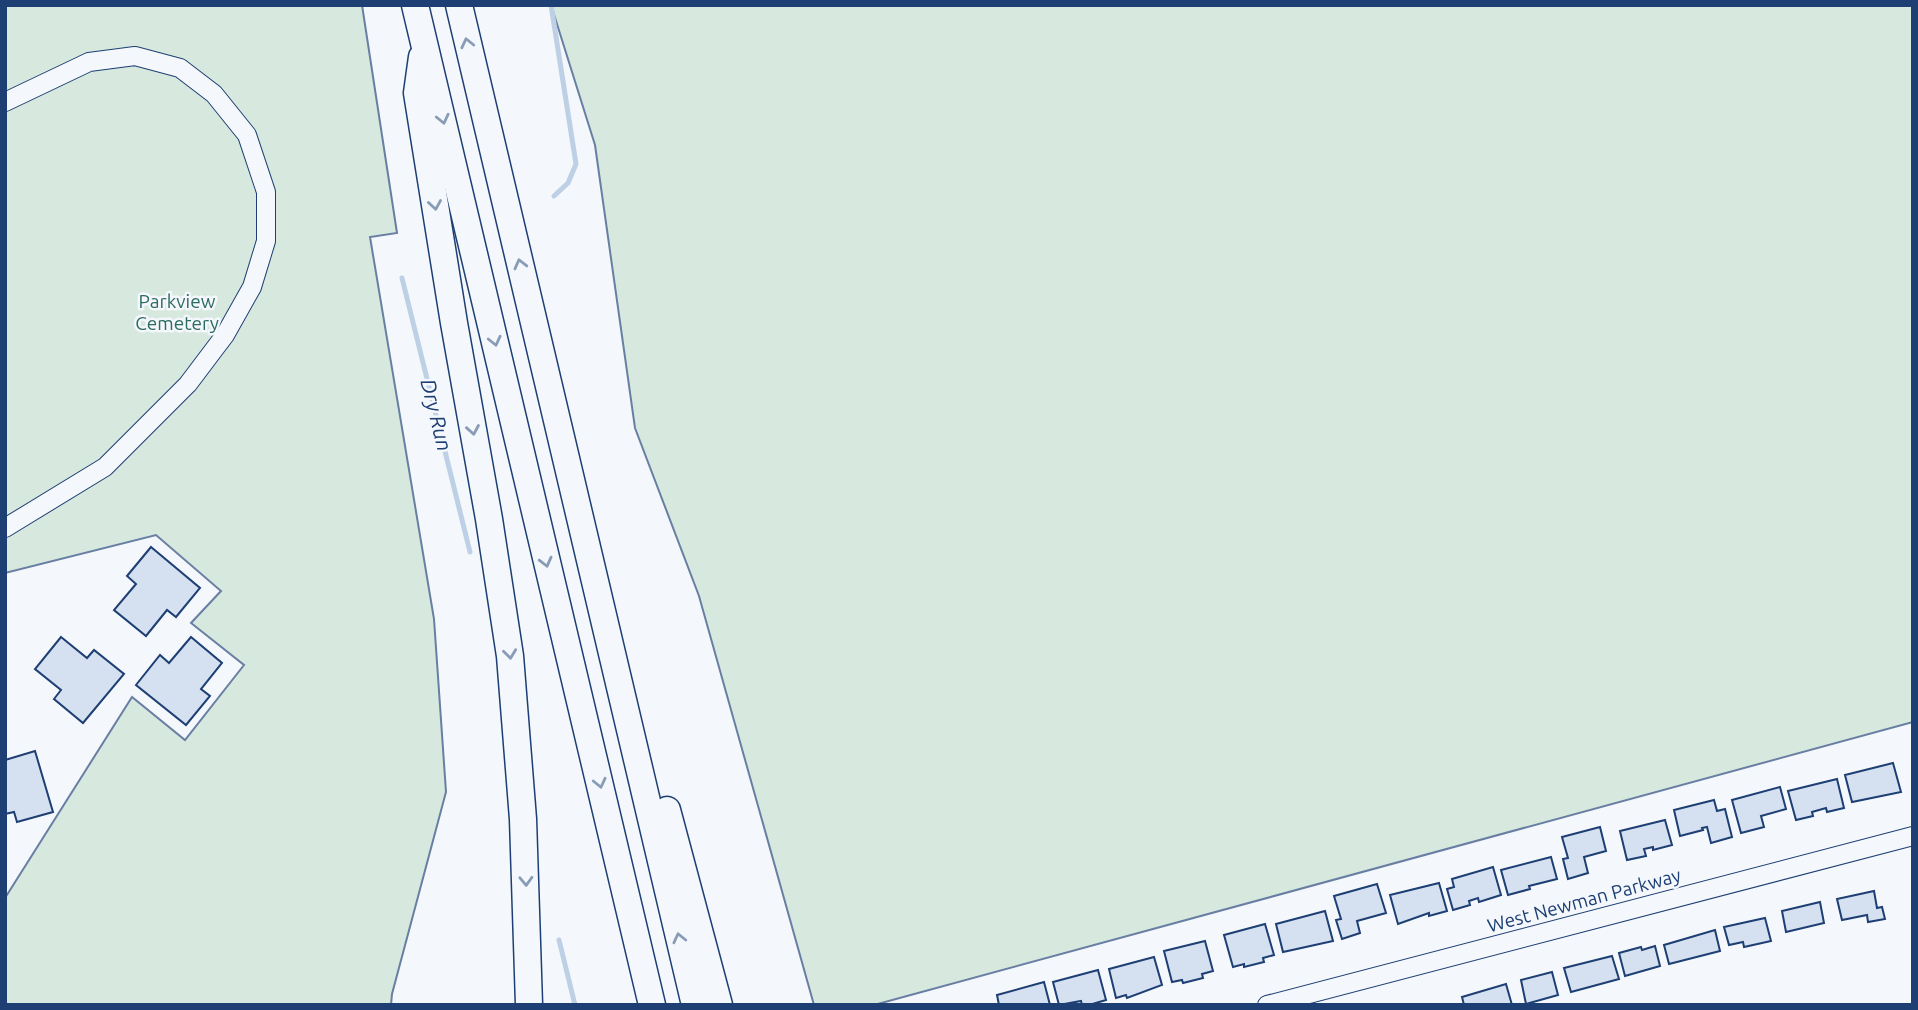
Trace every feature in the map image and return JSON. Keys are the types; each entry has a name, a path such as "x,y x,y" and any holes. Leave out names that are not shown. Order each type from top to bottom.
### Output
{"highway":[{"path":"415,5 652,1005"},
{"path":"459,5 589,540 654,764 719,1005"},
{"path":"424,41 417,93 510,656 524,831 529,1005"},
{"path":"555,406 580,523 695,1005"}],"street":[{"path":"5,102 89,62 135,56 180,68 214,94 247,135 266,192 266,241 252,287 225,335 188,384 105,467 5,528"},
{"name":"West Newman Parkway","path":"1267,1005 1913,836"}],"green space":[{"name":"Parkview Cemetery","path":"5,5 362,5 397,233 370,237 434,619 446,792 391,1005 5,1003 5,898 132,697 185,740 244,665 191,623 221,591 156,535 5,573"},
{"path":"551,5 1913,5 1913,722 874,1005 814,1005 699,596 635,428 595,145"}],"building":[{"path":"151,547 200,588 176,617 167,610 146,636 114,610 136,584 127,576"},
{"path":"61,637 87,658 94,650 124,674 83,723 54,699 61,690 35,669"},
{"path":"191,637 222,663 201,689 210,696 186,725 136,685 160,655 169,663"},
{"path":"35,751 53,812 17,822 14,812 5,814 5,760"},
{"path":"1893,763 1901,792 1852,802 1845,775"},
{"path":"1837,779 1844,808 1827,812 1826,808 1812,812 1813,816 1796,820 1788,791"},
{"path":"1780,787 1786,809 1761,816 1764,827 1741,833 1732,800"},
{"path":"1714,800 1717,811 1725,809 1732,837 1711,843 1707,827 1680,836 1674,810"},
{"path":"1665,820 1672,845 1653,850 1653,847 1644,849 1646,856 1627,860 1620,831"},
{"path":"1600,827 1606,851 1584,857 1588,873 1568,879 1563,859 1568,858 1562,837"},
{"path":"1551,857 1557,879 1508,895 1501,870"},
{"path":"1493,867 1501,895 1479,902 1478,898 1469,901 1470,905 1453,910 1447,889 1454,887 1452,879"},
{"path":"1439,883 1447,911 1429,916 1429,913 1398,924 1390,895"},
{"path":"1377,884 1386,913 1357,921 1360,933 1342,939 1336,920 1341,919 1334,896"},
{"path":"1874,891 1877,908 1882,907 1885,919 1868,922 1867,915 1842,920 1837,899"},
{"path":"1820,902 1824,923 1786,932 1782,911"},
{"path":"1325,911 1333,941 1283,952 1276,924"},
{"path":"1765,918 1771,941 1744,947 1743,942 1729,945 1724,927"},
{"path":"1265,924 1274,955 1263,958 1264,962 1233,967 1224,935"},
{"path":"1715,930 1720,951 1669,964 1664,945"},
{"path":"1205,941 1213,971 1202,974 1203,978 1183,983 1182,980 1172,982 1164,951"},
{"path":"1655,946 1660,966 1625,976 1619,953"},
{"path":"1612,956 1619,979 1571,992 1564,968"},
{"path":"1154,957 1162,985 1127,998 1126,995 1116,998 1109,969"},
{"path":"1098,970 1106,1000 1089,1005 1082,1005 1081,1001 1059,1005 1053,982"},
{"path":"1552,972 1558,995 1526,1004 1521,980"},
{"path":"1044,982 1050,1005 999,1005 997,995"},
{"path":"1506,984 1512,1005 1464,1005 1462,997"}],"waterway":[{"name":"Dry Run","path":"551,5 576,164 568,183 554,196"},
{"name":"Dry Run","path":"402,278 470,552"},
{"name":"Dry Run","path":"559,940 575,1005"}]}
